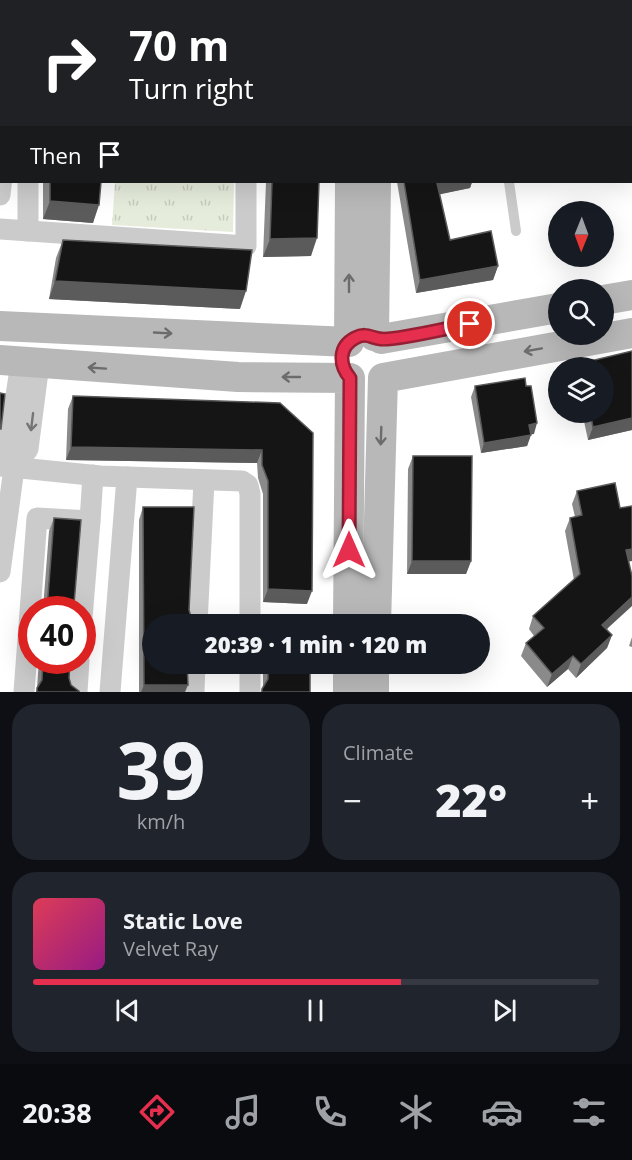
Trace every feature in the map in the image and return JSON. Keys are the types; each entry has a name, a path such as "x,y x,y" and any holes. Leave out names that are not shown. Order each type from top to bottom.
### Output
{"street":[{"path":"27,183 28,231"},
{"path":"0,229 246,246 246,183"},
{"path":"350,183 368,339"},
{"path":"368,339 376,183"},
{"path":"614,298 632,295"},
{"path":"0,326 368,339 548,310"},
{"path":"0,572 7,467 28,449 20,362 238,377 350,378 370,384 383,378 632,333"},
{"path":"348,614 350,378 342,364 342,356 368,339"},
{"path":"368,339 387,345 391,358 391,366 383,378 376,614"},
{"path":"7,467 93,475 242,481 248,485 250,494 250,614"},
{"path":"84,596 93,475"},
{"path":"110,692 127,477"},
{"path":"197,614 204,481"},
{"path":"24,692 37,518 90,521"},
{"path":"77,692 79,674"},
{"path":"194,692 195,674"},
{"path":"250,674 250,692"},
{"path":"348,674 348,692"},
{"path":"374,674 374,692"}],"lane":[{"path":"508,183 516,231"}],"green space":[{"path":"115,183 234,183 233,232 112,225"}],"building":[{"path":"50,183 101,183 99,205 50,201"},
{"path":"272,183 319,183 317,238 270,239"},
{"path":"404,183 437,183 450,240 491,231 498,266 420,280"},
{"path":"63,240 252,250 246,291 55,281"},
{"path":"632,351 632,418 614,422 614,357 607,357"},
{"path":"525,378 526,386 531,386 537,423 529,425 531,435 484,443 475,386"},
{"path":"0,393 5,394 1,429 0,429"},
{"path":"73,396 280,403 313,433 312,591 268,589 268,481 262,465 262,450 71,447"},
{"path":"592,423 610,423 593,427"},
{"path":"413,456 472,456 471,561 412,561"},
{"path":"615,483 620,508 632,506 632,549 626,550 632,576 632,597 602,625 612,635 581,664 573,656 552,674 526,643 544,628 533,616 580,574 570,518 582,515 577,491"},
{"path":"143,507 194,507 190,614 144,614"},
{"path":"54,518 81,520 75,596 48,596"},
{"path":"42,674 69,674 71,685 79,692 37,692"},
{"path":"144,674 188,674 188,685 144,685"},
{"path":"268,674 310,674 310,692 262,692"}],"route":[{"path":"349,550 350,378 342,364 344,348 356,337 365,334 381,339 470,324"}]}
